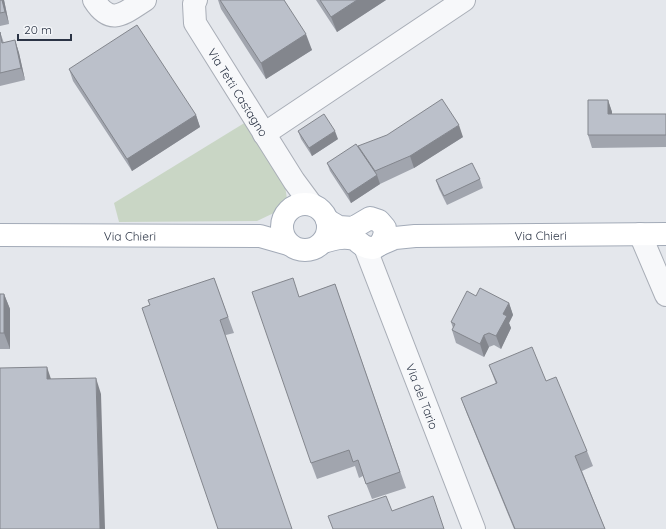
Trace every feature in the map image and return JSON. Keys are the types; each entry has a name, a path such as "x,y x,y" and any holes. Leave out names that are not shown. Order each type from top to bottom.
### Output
{"main road":[{"name":"Via Chieri","path":"295,211 318,208 327,220 339,227 353,228 370,218 415,236"},
{"path":"260,236 295,211"},
{"path":"288,244 284,237 295,211"},
{"path":"323,242 326,235 327,220"},
{"path":"373,251 385,237 385,228 379,221"},
{"name":"Via Chieri","path":"0,235 260,236 288,244 302,250 317,247 323,242 337,238 353,239 373,251 395,238 415,236 666,234"}],"street":[{"path":"94,0 100,10 109,15 120,16 145,0"},
{"path":"264,134 464,0"},
{"name":"Via Tetti Castagno","path":"193,1 195,23 294,181 295,211"},
{"path":"640,234 666,295"},
{"name":"Via del Tario","path":"373,251 474,529"}],"green space":[{"path":"246,122 285,186 287,199 278,211 257,221 119,222 114,203"}],"building":[{"path":"0,0 2,0 5,12 0,13"},
{"path":"220,0 284,0 306,34 261,63"},
{"path":"320,0 357,0 331,17"},
{"path":"137,25 196,115 127,159 69,69"},
{"path":"0,32 2,43 15,40 21,68 0,73"},
{"path":"442,99 459,125 410,156 375,171 358,146 387,135"},
{"path":"588,100 608,100 608,114 666,114 666,135 588,135"},
{"path":"324,114 335,131 309,148 298,131"},
{"path":"356,144 377,175 348,194 327,163"},
{"path":"472,163 480,179 444,196 436,180"},
{"path":"214,278 228,317 220,320 292,529 218,529 142,308 150,305 148,300"},
{"path":"293,278 299,297 335,284 400,472 366,484 358,460 353,462 349,450 311,463 252,292"},
{"path":"480,288 509,303 503,314 507,316 496,336 489,333 484,335 480,344 452,330 455,324 451,322 467,291 476,296"},
{"path":"0,294 4,294 4,333 0,333"},
{"path":"532,347 546,381 556,377 587,451 575,456 605,529 515,529 461,398 497,383 489,365"},
{"path":"47,367 47,379 96,378 100,529 0,529 0,368"},
{"path":"386,496 392,511 433,496 444,529 333,529 328,516"}]}
